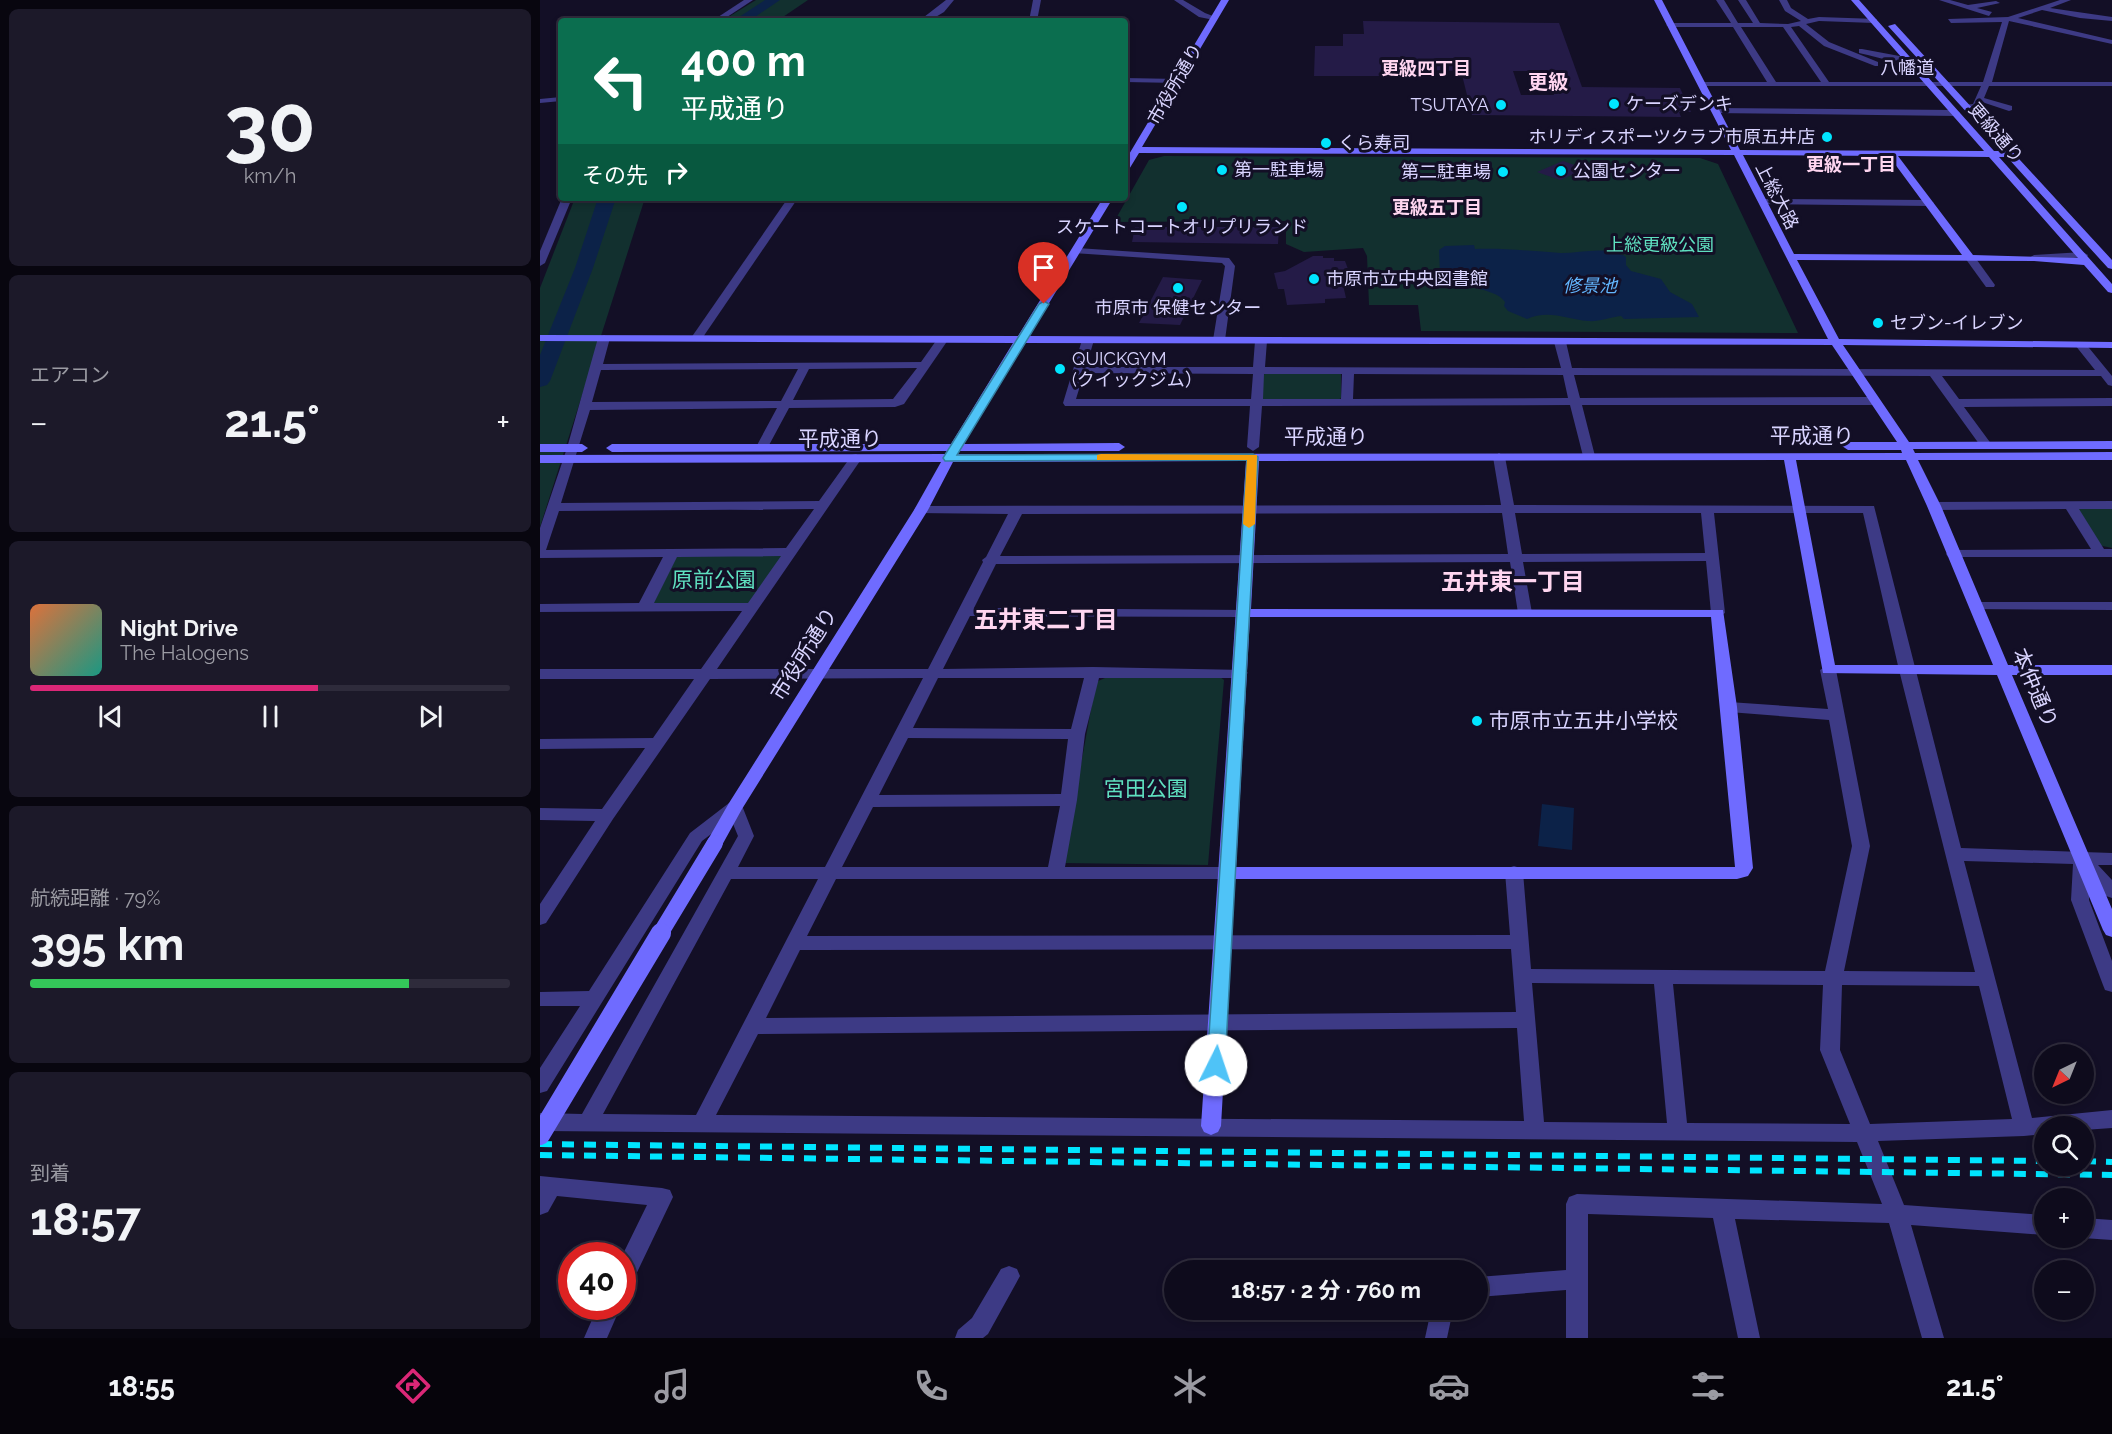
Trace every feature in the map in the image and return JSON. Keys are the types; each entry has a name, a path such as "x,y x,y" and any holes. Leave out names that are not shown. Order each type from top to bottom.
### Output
{"street":[{"path":"721,18 749,0"},
{"path":"928,18 941,10 950,0"},
{"path":"1033,18 1035,2 1038,0"},
{"path":"1178,0 1202,15 1214,18"},
{"name":"市役所通り","path":"1128,164 1225,0"},
{"name":"上総大路","path":"1658,0 1834,342 1874,401"},
{"path":"1720,0 1773,84"},
{"path":"1742,0 1758,25"},
{"path":"1783,0 1788,9 1804,22 1815,37 1841,51 1875,64"},
{"name":"更級通り","path":"1855,0 2112,290"},
{"name":"更級通り","path":"1868,0 2112,266"},
{"path":"1946,2 1962,0"},
{"path":"1951,21 2006,19 2067,0"},
{"path":"1946,2 2006,19 2111,40"},
{"path":"1967,8 1996,3"},
{"path":"2041,8 2080,16 2112,19"},
{"path":"1670,25 1787,27 1804,22 1832,19 1874,21"},
{"path":"1966,107 1976,106 1980,99 2004,31 2006,19"},
{"path":"1787,27 1827,84"},
{"path":"1841,51 1857,50 1891,58 1906,58"},
{"path":"1128,80 1178,81"},
{"name":"八幡道","path":"1701,84 2112,84"},
{"path":"540,101 558,99"},
{"path":"1980,99 2009,108"},
{"path":"1715,111 1956,113"},
{"path":"1136,150 2010,154"},
{"path":"1893,155 1990,285"},
{"path":"540,263 566,201"},
{"path":"697,338 791,201"},
{"name":"市役所通り","path":"540,1135 735,807 921,510 952,453 1106,201"},
{"path":"1762,202 1929,203"},
{"path":"1077,251 1225,260 1230,266 1219,340"},
{"path":"1790,257 2085,259"},
{"path":"540,338 2112,345"},
{"path":"540,548 571,453 604,338"},
{"path":"584,406 895,403 900,401 942,340"},
{"path":"1088,340 1069,403 1874,401"},
{"path":"1211,1126 1261,341"},
{"path":"1560,342 1588,452"},
{"path":"2081,345 2112,382"},
{"path":"595,366 923,365"},
{"path":"762,447 805,366"},
{"path":"1079,370 2104,373"},
{"path":"1347,403 1348,370"},
{"path":"1933,372 1986,445"},
{"name":"本仲通り","path":"1874,401 1910,456 1934,506 2112,930"},
{"path":"1956,403 2112,402"},
{"name":"平成通り","path":"540,448 549,455 762,447 952,453 1588,452 1910,456 1986,445 2112,445"},
{"name":"平成通り","path":"1253,452 1499,457 1588,452 1789,456 2112,456"},
{"name":"平成通り","path":"571,453 856,458 952,453"},
{"path":"1789,456 1861,846 1833,979 1830,1050 1897,1214 1933,1338"},
{"path":"1499,457 1525,613"},
{"path":"540,918 607,815 856,458"},
{"path":"554,507 824,505"},
{"path":"2070,505 2106,553"},
{"path":"1934,506 2112,505"},
{"path":"728,873 1742,872 1744,868 1730,707 1707,509"},
{"path":"921,510 1869,509 1907,670 2024,1127"},
{"path":"702,1123 989,560 1017,510"},
{"path":"540,554 790,552"},
{"path":"1953,554 2106,553"},
{"path":"644,608 672,554"},
{"path":"989,560 1712,557"},
{"path":"1976,606 2112,606"},
{"path":"540,608 751,608"},
{"path":"963,612 1718,613"},
{"path":"1828,669 2112,670"},
{"path":"1055,873 1069,800 1077,734 1093,672"},
{"path":"540,674 1240,673"},
{"path":"1730,707 1836,715"},
{"path":"901,733 1077,734"},
{"path":"540,744 658,743"},
{"path":"866,801 1069,800"},
{"path":"540,1085 696,837 735,807 746,836 728,873 588,1122"},
{"path":"540,814 607,815"},
{"path":"1954,854 2112,860"},
{"path":"2082,859 2112,891"},
{"path":"2082,859 2080,900 2112,985"},
{"path":"1514,872 1534,1130"},
{"path":"794,944 1520,942"},
{"path":"1523,976 1985,979"},
{"path":"1663,977 1678,1131"},
{"path":"540,999 596,998"},
{"path":"752,1026 1526,1020"},
{"path":"540,1122 1864,1133 2024,1127 2112,1119"},
{"path":"540,1206 546,1185 662,1197 636,1251"},
{"path":"1577,1338 1577,1204 1897,1214 2034,1224"},
{"path":"1722,1208 1749,1338"},
{"path":"2094,1229 2112,1230"},
{"path":"966,1338 980,1326 1009,1276"},
{"path":"1488,1286 1578,1279"},
{"path":"595,1338 603,1320"},
{"path":"1436,1338 1440,1320"}],"green space":[{"path":"756,0 808,0 781,18 727,18"},
{"name":"上総更級公園","path":"1164,156 1700,158 1718,164 1798,333 1421,331 1418,305 1369,305 1367,256 1363,248 1304,252 1286,244 1286,221 1114,222 1128,201 1149,160"},
{"path":"574,201 644,201 540,527 540,288"},
{"path":"1268,372 1341,373 1341,398 1337,401 1261,399 1263,375"},
{"path":"2112,508 2112,548 2098,545 2076,510"},
{"name":"原前公園","path":"791,552 751,607 644,608 672,553"},
{"name":"宮田公園","path":"1220,677 1224,680 1208,865 1063,863 1096,682 1105,678"}],"water":[{"name":"修景池","path":"1474,245 1475,249 1561,253 1603,250 1619,253 1626,257 1626,265 1631,271 1661,279 1670,292 1692,304 1699,317 1624,319 1621,316 1592,321 1542,315 1527,319 1508,311 1504,306 1505,302 1493,293 1457,283 1440,274 1439,250 1445,246"},
{"path":"1542,804 1574,808 1572,850 1538,846"}],"building":[{"path":"1363,21 1559,23 1582,87 1680,88 1691,112 1679,112 1681,117 1472,115 1461,71 1424,70 1424,76 1314,76 1315,46 1343,46 1343,34 1364,34","holes":["1513,71 1547,71 1554,95 1521,95"]},
{"name":"公園センター","path":"1563,161 1586,169 1560,180 1537,172"},
{"path":"1135,227 1279,227 1278,244 1132,242"},
{"name":"市原市立中央図書館","path":"1313,256 1345,261 1354,285 1343,285 1346,298 1325,299 1325,303 1287,305 1284,289 1278,289 1274,273 1285,271"},
{"path":"1163,277 1202,280 1180,325 1139,323"}],"waterway":[{"path":"745,18 774,0"},
{"path":"540,381 584,268 606,201"}],"railway":[{"path":"540,1144 2034,1161"},
{"path":"540,1155 2112,1175"},
{"path":"2094,1161 2112,1162"}],"slow traffic":[{"path":"1101,458 1253,457 1249,524"}],"place":[{"name":"ケーズデンキ","path":"1614,104"},
{"name":"TSUTAYA","path":"1501,105"},
{"name":"ホリディスポーツクラブ市原五井店","path":"1827,137"},
{"name":"くら寿司","path":"1326,143"},
{"name":"第一駐車場","path":"1222,170"},
{"name":"公園センター","path":"1561,171"},
{"name":"第二駐車場","path":"1503,172"},
{"name":"スケートコートオリプリランド","path":"1182,207"},
{"name":"市原市立中央図書館","path":"1314,279"},
{"name":"市原市 保健センター","path":"1178,288"},
{"name":"セブン-イレブン","path":"1878,323"},
{"name":"QUICKGYM (クイックジム）","path":"1060,369"},
{"name":"市原市立五井小学校","path":"1477,721"}],"district":[{"name":"更級四丁目","path":"1426,69"},
{"name":"更級","path":"1548,82"},
{"name":"更級一丁目","path":"1851,165"},
{"name":"更級五丁目","path":"1437,208"},
{"name":"五井東一丁目","path":"1513,582"},
{"name":"五井東二丁目","path":"1046,620"}],"route":[{"path":"1044,304 949,458 1253,457 1216,1065"}]}
